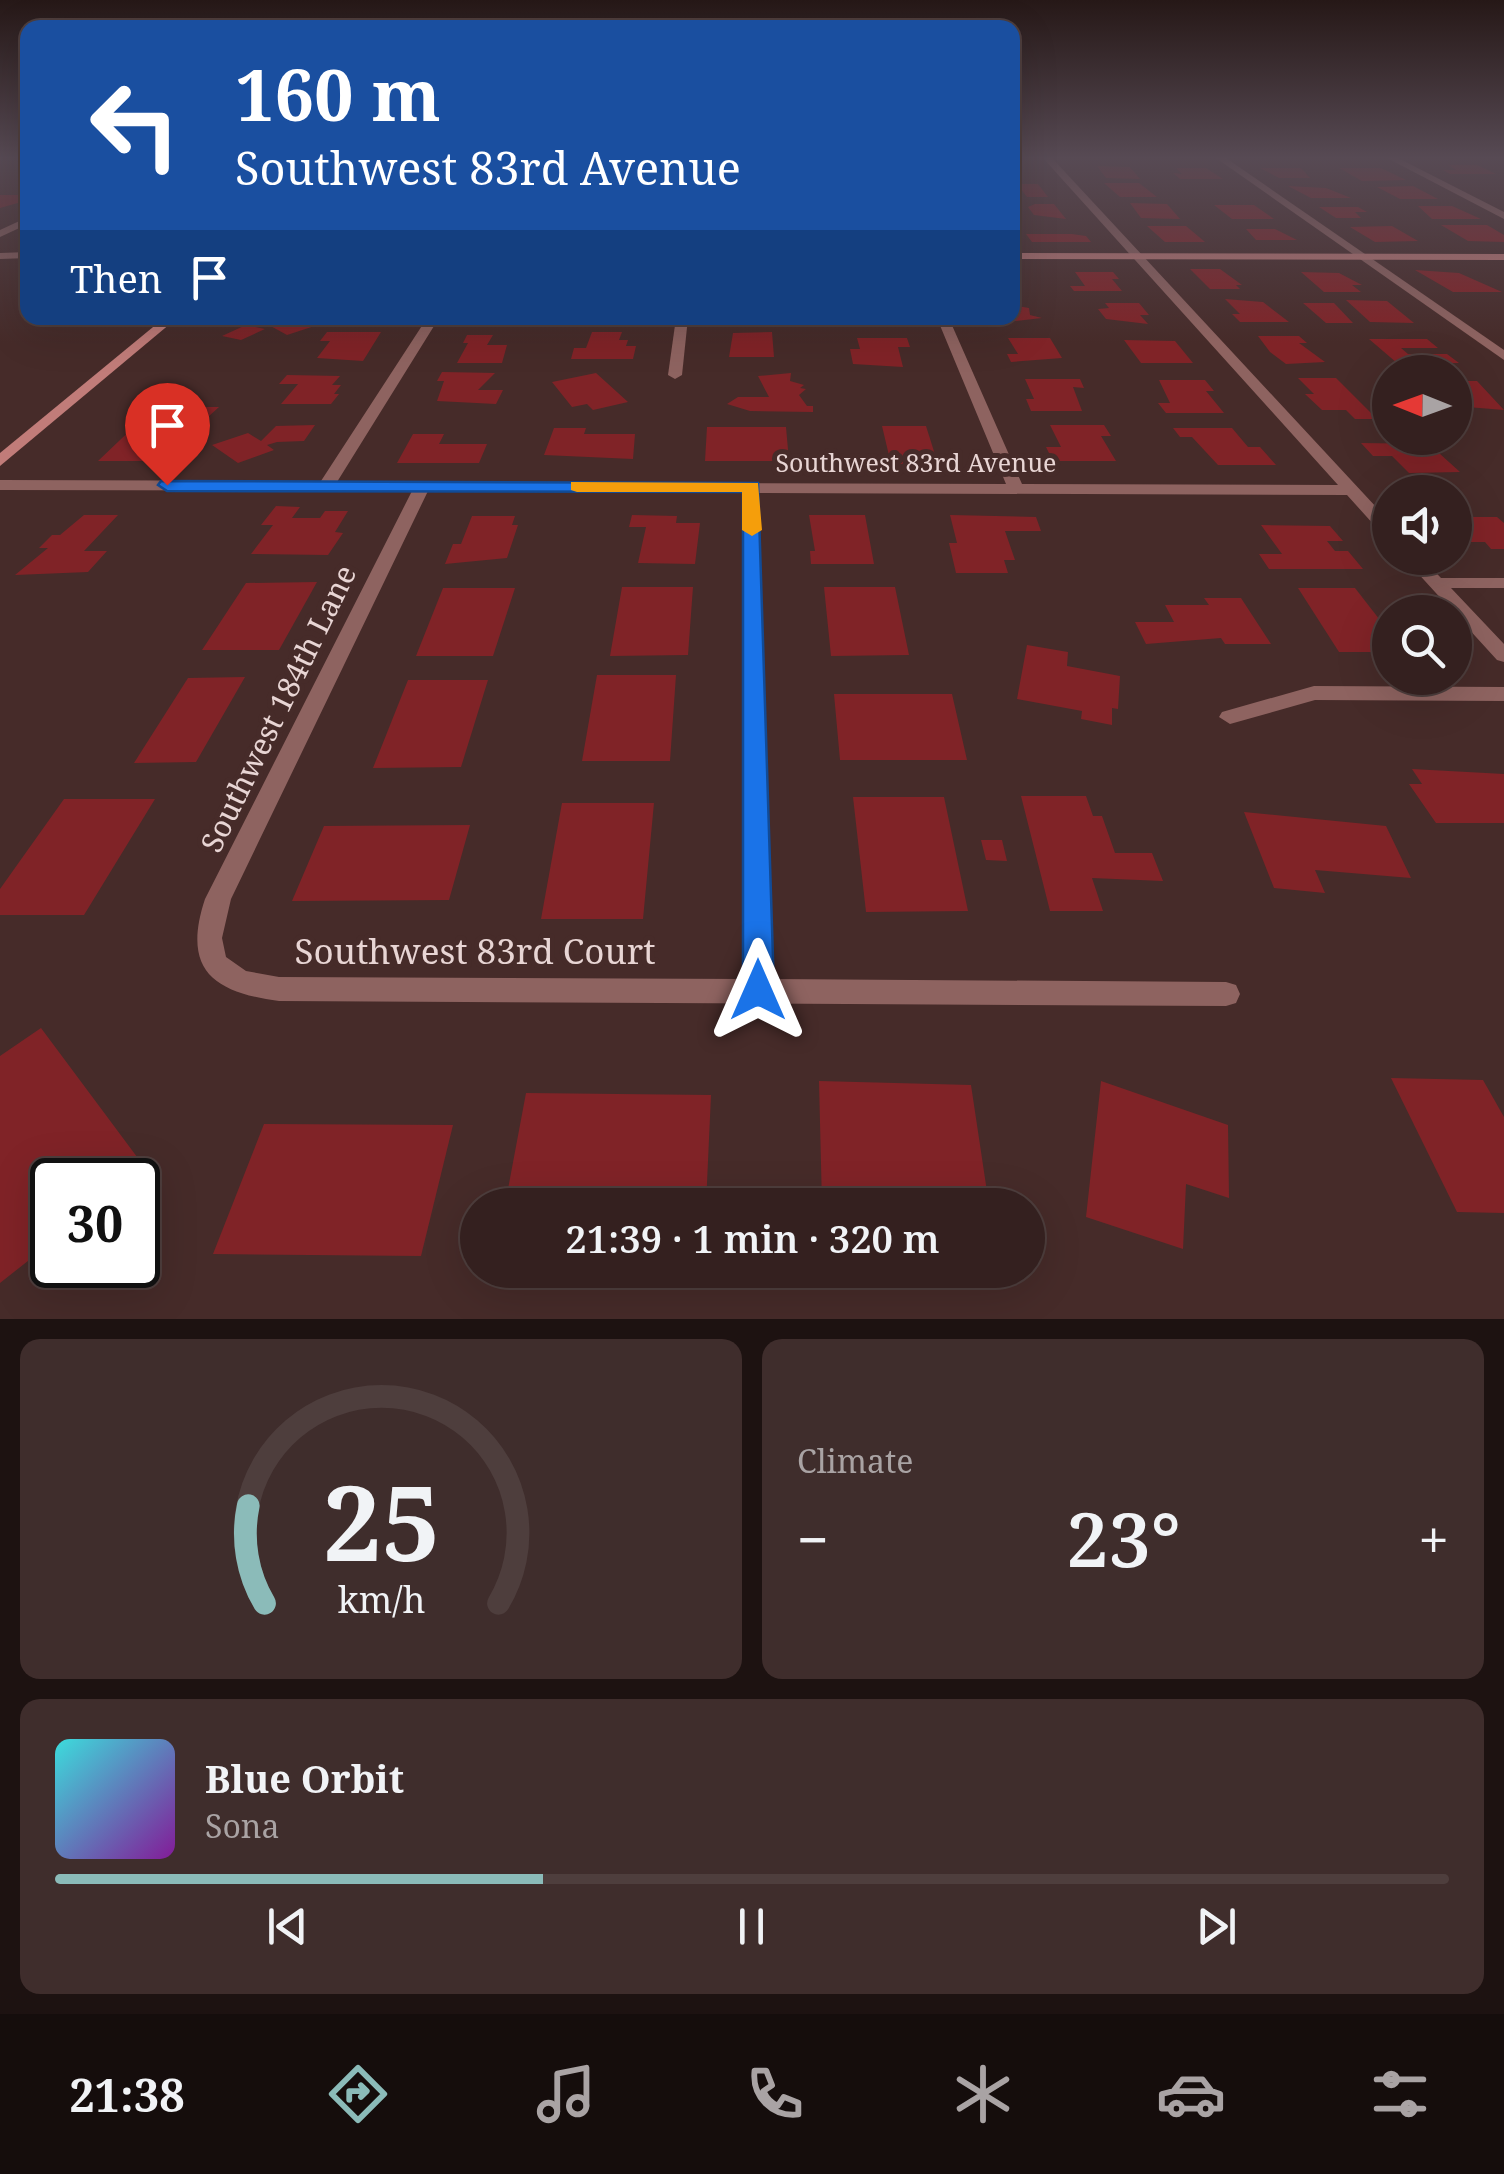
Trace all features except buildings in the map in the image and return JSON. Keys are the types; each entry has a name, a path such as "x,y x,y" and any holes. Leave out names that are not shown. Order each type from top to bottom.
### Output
{"street":[{"path":"1103,220 1372,512"},
{"path":"1308,220 1504,356"},
{"path":"1020,256 1504,257"},
{"path":"0,461 162,325"},
{"path":"326,486 430,325"},
{"path":"675,375 681,325"},
{"path":"946,325 1016,489"},
{"name":"Southwest 83rd Avenue","path":"0,485 1352,490"},
{"name":"Southwest 184th Lane","path":"212,962 207,930 218,898 423,486"},
{"path":"752,487 758,990"},
{"path":"1429,575 1504,656"},
{"path":"1436,583 1504,583"},
{"path":"1230,717 1314,693 1504,694"},
{"name":"Southwest 83rd Court","path":"212,962 238,982 280,990 1226,994"}],"slow traffic":[{"path":"577,486 752,487 752,530"}],"route":[{"path":"167,485 752,487 758,990"}]}
